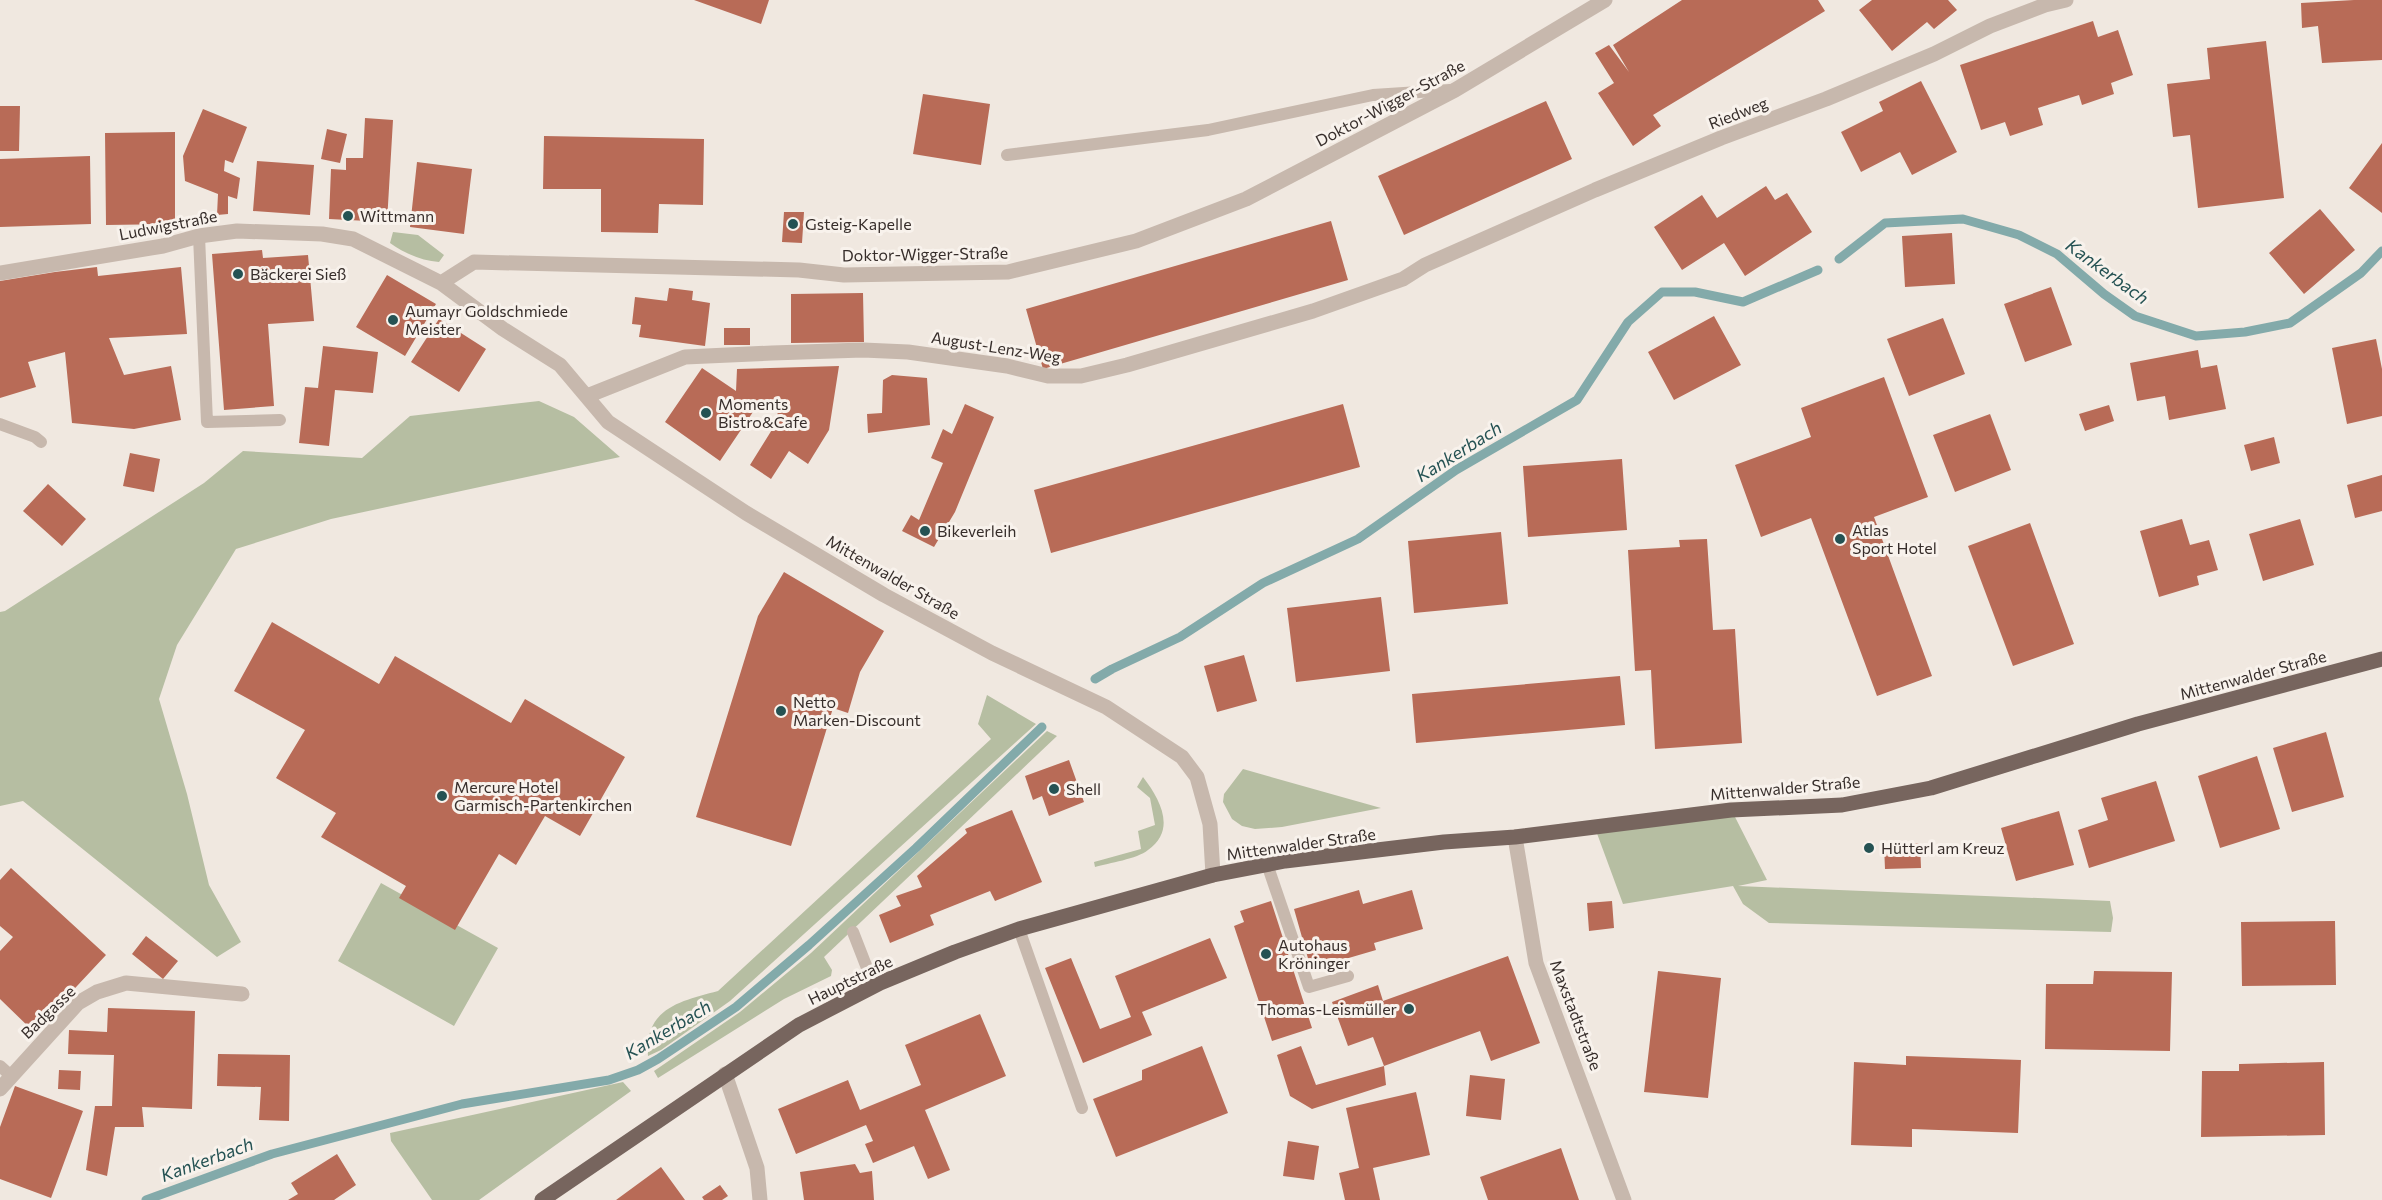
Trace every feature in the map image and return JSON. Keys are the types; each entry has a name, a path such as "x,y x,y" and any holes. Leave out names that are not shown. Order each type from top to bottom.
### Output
{"main road":[{"name":"Mittenwalder Straße","path":"1213,875 1267,864 1444,842 1515,837 1731,810 1842,805 1931,788 2138,724 2382,659"},
{"name":"Hauptstraße","path":"542,1200 798,1025 874,986 955,951 1020,929 1213,875"}],"street":[{"name":"Doktor-Wigger-Straße","path":"441,283 474,262 799,270 844,275 1008,272 1136,241 1246,199 1455,90 1605,0"},
{"name":"Riedweg","path":"1425,266 1594,190 1721,138 1826,99 1934,54 1990,26 2045,5 2066,0"},
{"name":"Ludwigstraße","path":"0,273 163,246 199,236 237,231 322,234 353,239 441,283"},
{"name":"August-Lenz-Weg","path":"587,396 685,357 772,353 863,350 908,352 1007,366 1048,376 1081,376 1127,365 1313,311 1403,279 1425,266"},
{"name":"Mittenwalder Straße","path":"441,283 503,329 560,364 608,422 746,513 884,595 992,653 1106,707 1182,757 1197,777 1210,824 1213,875"},
{"name":"Maxstadtstraße","path":"1515,837 1536,963 1624,1200"},
{"name":"Badgasse","path":"0,1089 5,1071 78,1003 97,992 126,983 242,994"},
{"path":"726,1074 757,1168 760,1200"}],"lane":[{"path":"1007,155 1208,130 1373,95 1455,90"},
{"path":"199,236 207,422 280,420"},
{"path":"0,424 35,437 41,442"},
{"path":"1267,864 1309,987 1348,976"},
{"path":"1020,929 1082,1108"},
{"path":"853,932 874,986"}],"green space":[{"path":"393,232 418,235 444,255 439,262 407,253 390,243"},
{"path":"539,401 574,417 620,457 331,519 236,549 177,645 159,699 187,794 209,885 241,942 217,957 23,801 0,806 0,612 5,611 204,483 243,451 362,458 410,416"},
{"path":"987,695 1036,724 730,1001 661,1050 648,1056 648,1040 652,1027 659,1017 679,1003 718,991 991,739 978,724"},
{"path":"1047,731 1057,736 824,957 832,970 831,976 784,999 658,1078 654,1071 740,1012 811,953"},
{"path":"1243,769 1381,808 1282,827 1255,829 1242,826 1232,819 1223,802 1224,794"},
{"path":"1143,777 1160,804 1164,824 1162,833 1157,842 1143,853 1095,867 1094,862 1141,849 1138,831 1155,825 1150,798 1137,787"},
{"path":"1734,815 1767,880 1738,886 2110,901 2113,918 2111,932 1769,923 1743,904 1733,886 1623,904 1595,828"},
{"path":"381,883 498,948 454,1026 338,961"},
{"path":"623,1082 631,1091 479,1200 432,1200 391,1141 390,1133"}],"building":[{"path":"694,0 769,0 761,24"},
{"path":"1682,0 1818,0 1825,11 1653,115 1661,126 1633,146 1598,93 1614,83 1595,53 1609,45 1629,72 1613,45"},
{"path":"1872,0 1948,0 1957,10 1934,29 1927,22 1892,51 1859,10"},
{"path":"2382,0 2382,60 2322,63 2318,26 2302,28 2301,3"},
{"path":"2093,21 2098,37 2118,30 2133,75 2111,83 2114,94 2082,105 2079,95 2038,108 2043,125 2010,136 2005,122 1981,130 1960,65"},
{"path":"2266,41 2284,198 2198,208 2190,135 2173,137 2167,84 2210,79 2207,48"},
{"path":"1921,81 1957,152 1912,175 1900,152 1861,172 1841,132 1883,111 1879,102"},
{"path":"923,94 990,104 981,165 913,154"},
{"path":"1546,101 1572,159 1404,235 1378,176"},
{"path":"0,106 20,106 19,151 0,151"},
{"path":"203,109 247,127 233,163 225,160 224,171 240,178 237,199 228,196 228,214 217,215 218,194 185,181 183,156"},
{"path":"365,118 393,120 387,222 329,219 331,169 346,170 346,158 363,158"},
{"path":"327,129 347,134 340,163 321,159"},
{"path":"175,132 175,224 106,225 105,133"},
{"path":"544,136 704,139 703,205 659,204 658,233 601,232 601,189 543,189"},
{"path":"2382,143 2382,213 2349,188"},
{"path":"90,156 91,224 0,227 0,159"},
{"path":"257,161 314,165 310,215 253,211"},
{"path":"417,162 472,169 464,234 410,227"},
{"path":"1766,186 1775,200 1787,193 1812,232 1745,276 1724,243 1682,270 1654,227 1702,195 1717,218"},
{"path":"2320,209 2355,250 2304,294 2269,253"},
{"name":"Gsteig-Kapelle","path":"784,212 804,212 802,243 782,242"},
{"path":"1331,221 1348,280 1043,369 1026,309"},
{"path":"1952,233 1955,284 1905,287 1902,236"},
{"path":"262,250 263,258 308,255 314,321 268,324 274,406 224,410 212,254"},
{"path":"97,267 98,276 181,267 187,334 109,338 124,375 171,366 181,420 134,429 72,423 65,352 28,362 36,387 0,398 0,281"},
{"path":"387,275 436,304 405,356 356,327"},
{"path":"2051,287 2072,345 2025,362 2004,304"},
{"path":"669,288 693,291 692,300 710,303 705,346 639,337 641,325 632,324 635,297 667,301"},
{"path":"863,293 864,342 791,343 791,294"},
{"path":"1714,316 1741,365 1674,400 1648,352"},
{"path":"1943,318 1965,374 1909,396 1887,339"},
{"path":"439,319 486,349 459,392 411,362"},
{"path":"724,328 750,328 750,345 724,345"},
{"path":"2376,339 2382,369 2382,416 2347,424 2332,348"},
{"path":"323,346 378,352 373,393 335,390 329,446 299,443 305,387 318,388"},
{"path":"2198,350 2201,368 2217,365 2226,409 2169,420 2165,396 2137,401 2130,363"},
{"path":"839,366 829,430 808,464 789,451 771,479 750,465 778,420 777,406 757,406 720,461 665,422 702,368 736,391 737,369"},
{"path":"892,375 927,378 930,425 868,433 867,414 882,413 883,380"},
{"path":"1884,377 1928,497 1874,517 1932,676 1877,696 1811,518 1761,537 1735,465 1811,437 1801,408"},
{"path":"965,404 994,417 955,512 934,547 902,531 911,515 919,520 943,463 931,458 943,429 952,434"},
{"path":"1343,404 1360,467 1051,553 1034,490"},
{"path":"2109,405 2114,421 2085,431 2079,414"},
{"path":"1990,414 2011,470 1955,492 1933,435"},
{"path":"2274,437 2280,463 2251,471 2244,445"},
{"path":"130,453 160,459 154,492 123,486"},
{"path":"1622,459 1627,530 1528,537 1523,466"},
{"path":"2382,475 2382,511 2355,518 2347,485"},
{"path":"48,484 86,519 62,546 23,511"},
{"path":"2182,519 2190,545 2209,540 2218,570 2197,576 2199,585 2159,597 2140,531"},
{"path":"2300,519 2314,565 2263,581 2249,534"},
{"path":"2030,523 2074,644 2013,666 1968,546"},
{"path":"1501,532 1508,604 1414,613 1408,541"},
{"path":"1707,539 1713,630 1735,629 1742,743 1655,749 1651,670 1635,671 1628,550 1680,547 1679,540"},
{"name":"Netto Marken-Discount","path":"784,572 884,631 860,672 848,713 833,708 791,846 696,817 758,616"},
{"path":"1381,597 1390,671 1296,682 1287,608"},
{"path":"272,622 379,684 395,656 511,723 525,699 625,757 580,836 545,816 516,865 499,854 455,930 399,898 406,886 321,837 336,813 276,778 305,730 234,691"},
{"path":"1244,655 1257,701 1217,712 1204,666"},
{"path":"1620,676 1625,725 1416,743 1412,694"},
{"path":"2326,732 2344,797 2292,812 2273,748"},
{"path":"2257,756 2280,829 2220,848 2198,776"},
{"name":"Shell","path":"1069,760 1084,802 1049,816 1042,796 1033,800 1025,776"},
{"path":"2156,781 2175,841 2089,868 2078,830 2108,820 2101,798"},
{"path":"1012,810 1042,882 995,901 990,891 930,915 934,925 890,943 879,915 901,906 896,896 922,887 917,876 967,833 965,829"},
{"path":"2059,811 2074,865 2016,881 2001,828"},
{"path":"1920,843 1921,868 1885,869 1884,845"},
{"path":"11,868 106,955 34,1032 0,999 0,951 13,937 0,926 0,880"},
{"path":"1359,890 1363,904 1412,890 1423,929 1374,943 1376,950 1311,969 1294,909"},
{"name":"Autohaus Kröninger","path":"1271,901 1312,1028 1272,1041 1234,926 1244,922 1240,911"},
{"path":"1612,901 1614,928 1589,931 1587,903"},
{"path":"2335,921 2336,985 2242,986 2241,922"},
{"path":"146,936 178,961 163,979 132,954"},
{"path":"1210,938 1227,978 1142,1012 1152,1035 1083,1063 1045,968 1071,958 1100,1029 1131,1017 1115,976"},
{"path":"1508,956 1540,1043 1491,1061 1480,1031 1384,1066 1373,1037 1348,1046 1332,1002 1378,985 1383,1001"},
{"path":"1658,971 1721,978 1708,1098 1644,1092"},
{"path":"2094,971 2172,972 2170,1051 2045,1049 2046,984 2093,984"},
{"path":"108,1008 195,1011 192,1109 142,1107 144,1127 115,1127 107,1176 86,1170 95,1106 112,1106 114,1055 68,1054 69,1030 107,1032"},
{"path":"980,1014 1006,1076 925,1110 950,1170 928,1179 914,1146 873,1163 865,1144 873,1141 866,1125 796,1154 778,1109 848,1080 860,1110 921,1085 905,1045"},
{"path":"1202,1046 1228,1113 1116,1157 1093,1099 1142,1080 1142,1070"},
{"path":"1301,1046 1316,1085 1384,1066 1386,1085 1312,1109 1290,1096 1277,1055"},
{"path":"218,1054 290,1055 289,1121 259,1120 261,1087 217,1086"},
{"path":"1906,1056 2021,1060 2018,1133 1912,1129 1912,1147 1851,1145 1854,1062 1906,1065"},
{"path":"2324,1062 2325,1135 2201,1137 2202,1071 2239,1071 2239,1064"},
{"path":"59,1070 81,1071 80,1090 58,1089"},
{"path":"1470,1075 1505,1079 1501,1120 1466,1116"},
{"path":"15,1086 83,1111 51,1198 0,1179 0,1127"},
{"path":"1416,1092 1430,1155 1373,1168 1380,1200 1345,1200 1339,1173 1359,1168 1346,1108"},
{"path":"1288,1141 1319,1146 1314,1180 1283,1176"},
{"path":"1561,1148 1579,1200 1488,1200 1480,1177"},
{"path":"337,1154 356,1185 334,1200 288,1200 298,1194 291,1183"},
{"path":"855,1164 860,1173 872,1171 874,1200 804,1200 800,1172"},
{"path":"661,1167 685,1200 616,1200"},
{"path":"720,1185 728,1196 722,1200 704,1200 702,1197"}],"waterway":[{"name":"Kankerbach","path":"1839,259 1885,223 1963,219 2019,235 2057,254 2104,294 2135,316 2196,336 2245,332 2290,323 2361,273 2382,251"},
{"name":"Kankerbach","path":"1095,679 1180,637 1263,583 1358,539 1456,470 1577,400 1628,322 1662,292 1695,292 1743,302 1818,270"},
{"name":"Kankerbach","path":"146,1200 272,1154 462,1104 609,1080 638,1070 736,1007 809,945 916,848 1042,727"}],"place":[{"name":"Wittmann","path":"348,216"},
{"name":"Gsteig-Kapelle","path":"793,224"},
{"name":"Bäckerei Sieß","path":"238,274"},
{"name":"Aumayr Goldschmiede Meister","path":"393,320"},
{"name":"Moments Bistro&Cafe","path":"706,413"},
{"name":"Bikeverleih","path":"925,531"},
{"name":"Atlas Sport Hotel","path":"1840,539"},
{"name":"Netto Marken-Discount","path":"781,711"},
{"name":"Shell","path":"1054,789"},
{"name":"Mercure Hotel Garmisch-Partenkirchen","path":"442,796"},
{"name":"Hütterl am Kreuz","path":"1869,848"},
{"name":"Autohaus Kröninger","path":"1266,954"},
{"name":"Thomas-Leismüller","path":"1409,1009"}]}
